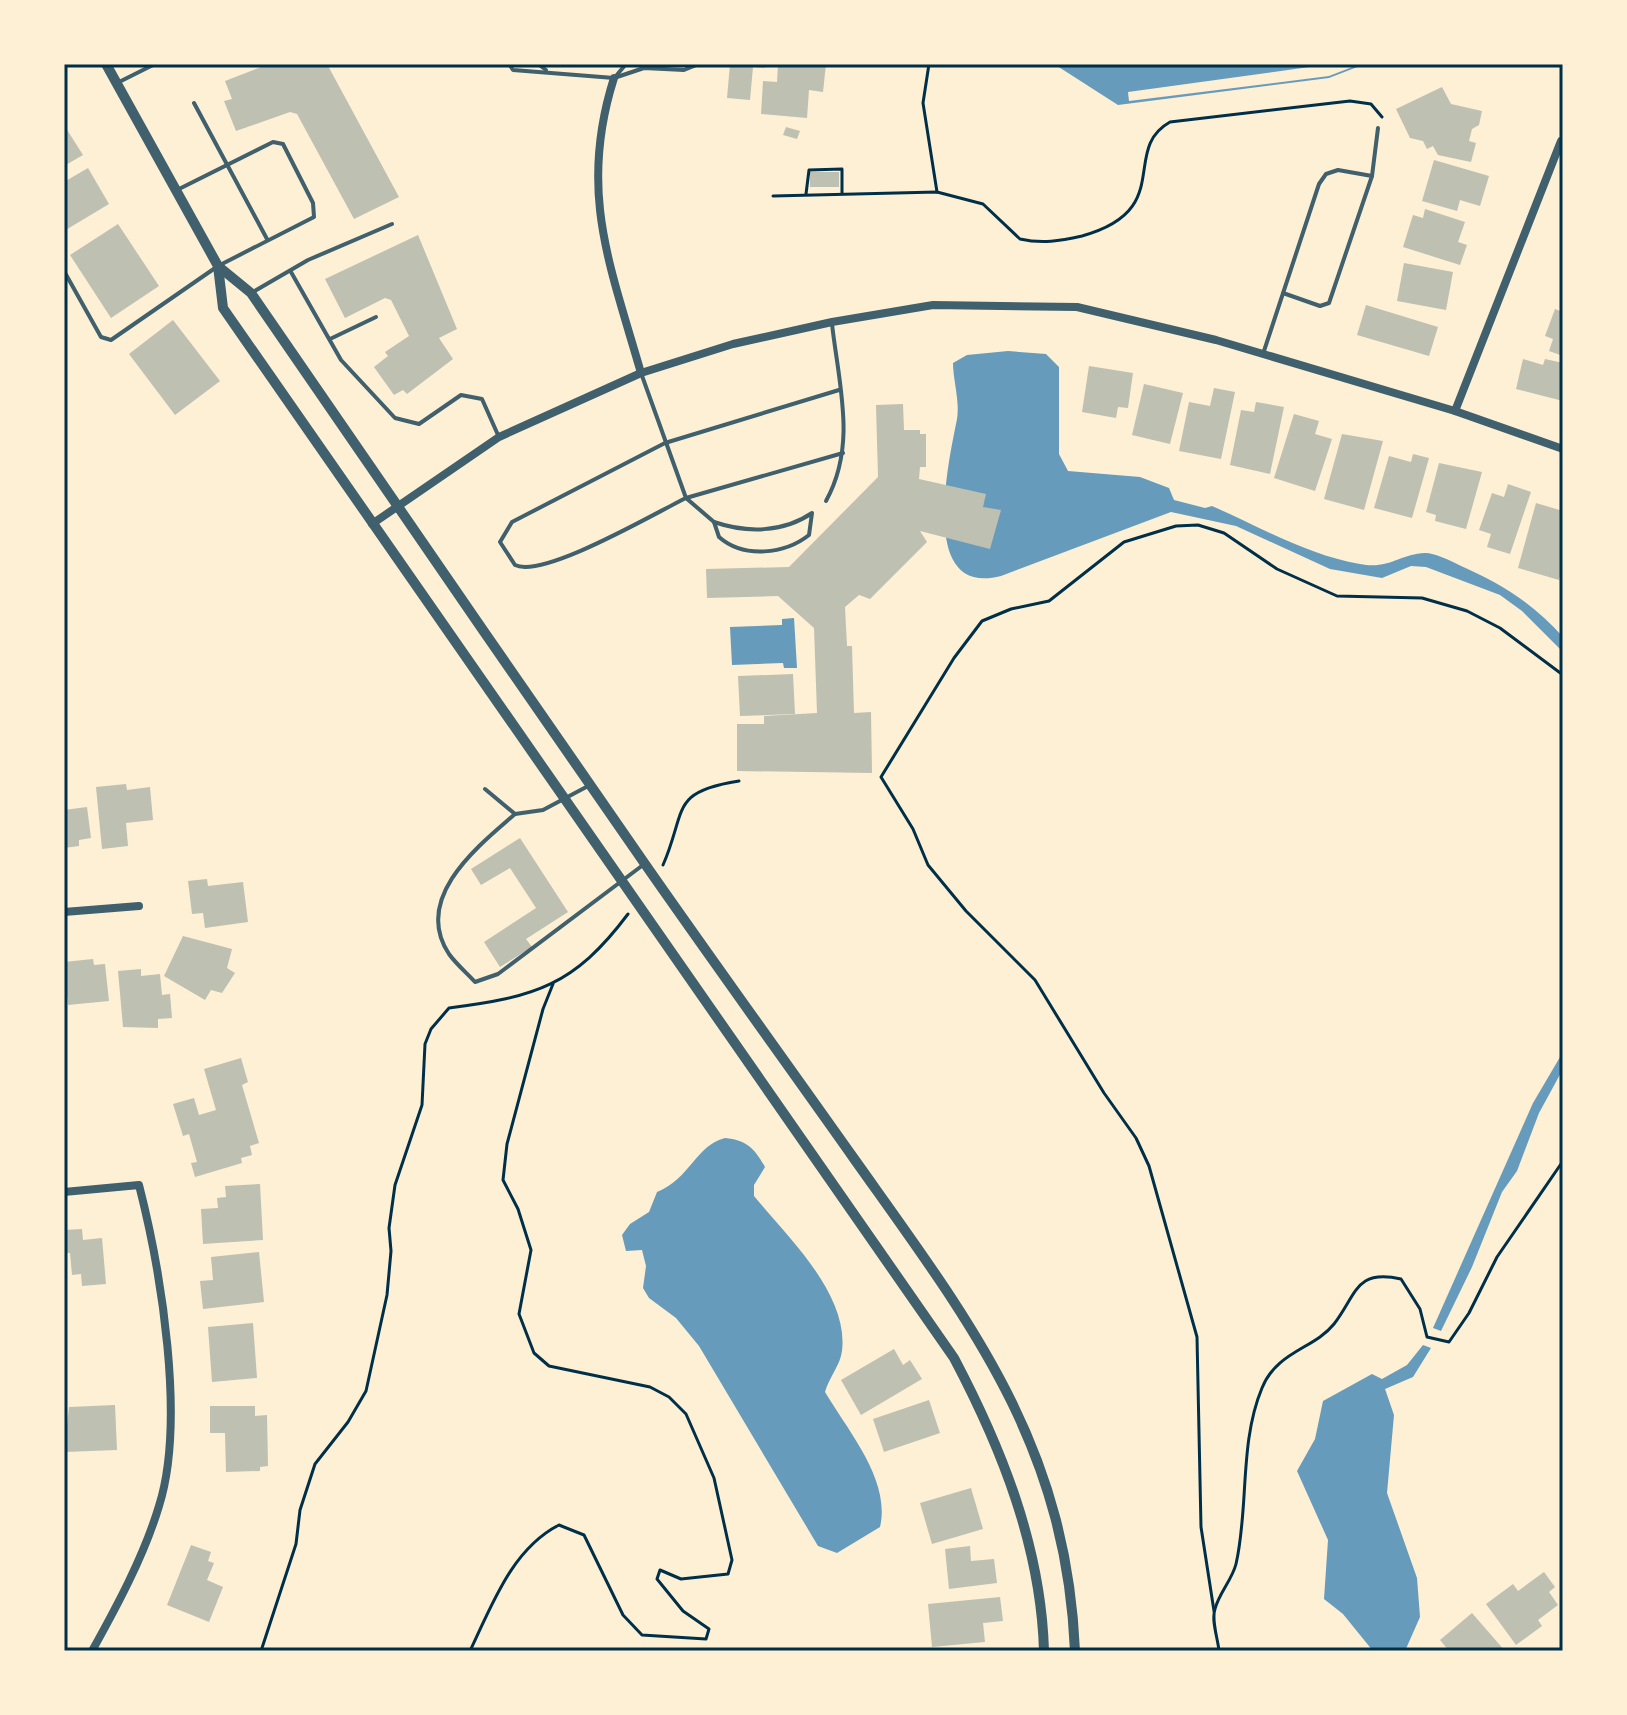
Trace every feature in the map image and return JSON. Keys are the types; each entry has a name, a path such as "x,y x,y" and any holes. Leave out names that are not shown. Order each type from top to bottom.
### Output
{"street":[{"path":"106,64 218,266 251,293 654,877 971,1323 1031,1439 1053,1507 1066,1569 1075,1651"},
{"path":"614,78 601,119 595,184 607,254 641,373"},
{"path":"1455,411 1561,141"},
{"path":"218,266 223,308 954,1358 986,1420 1017,1502 1039,1593 1044,1651"},
{"path":"372,524 499,437 641,373 733,344 832,322 933,305 1077,307 1263,354 1455,411 1563,449"},
{"path":"64,912 139,906"},
{"path":"64,1192 139,1185 157,1254 172,1425 160,1506 92,1651"}],"lane":[{"path":"116,83 155,64"},
{"path":"509,64 513,70 523,72 546,70 614,78 644,68 684,70 699,64"},
{"path":"538,64 546,70"},
{"path":"614,78 626,64"},
{"path":"194,103 267,239"},
{"path":"1283,293 1320,306 1329,303 1372,176 1378,128"},
{"path":"64,271 101,337 111,340 218,266 314,217 313,203 283,144 261,146 175,191"},
{"path":"1263,354 1326,174 1341,170 1372,176"},
{"path":"251,293 308,260 392,224"},
{"path":"291,272 341,360 395,418 419,424 461,395 482,399 499,437"},
{"path":"330,339 376,317"},
{"path":"826,501 842,467 843,453 832,322"},
{"path":"641,373 686,498 714,522 749,529 777,528 797,523 812,513 809,535 788,549 728,545 719,537 714,522"},
{"path":"839,390 665,443 512,522 500,542 515,565 533,569 572,555 686,498 843,453"},
{"path":"592,783 543,810 515,814 464,858 447,887 437,921 448,952 475,982 498,974 645,864"},
{"path":"485,789 515,814"}],"path":[{"path":"929,64 923,103 937,192"},
{"path":"773,196 937,192 983,204 1020,239 1062,241 1108,228 1123,219 1136,203 1152,138 1170,122 1350,101 1371,104 1382,117"},
{"path":"806,194 809,170 828,168 842,169 842,193"},
{"path":"1219,1651 1201,1527 1197,1337 1149,1166 1136,1138 1104,1093 1035,980 966,911 928,865 913,829 881,777 954,658 982,621 1011,609 1049,601 1124,542 1176,526 1198,525 1224,533 1248,546 1277,569 1337,596 1422,598 1467,611 1510,634 1563,675"},
{"path":"654,877 674,841 685,800 707,786 739,781"},
{"path":"261,1651 296,1544 300,1510 315,1464 348,1422 366,1391 387,1295 391,1251 389,1228 395,1185 422,1105 425,1044 431,1029 449,1008 505,1001 538,992 553,984 604,945 637,902"},
{"path":"470,1651 515,1563 539,1535 559,1525 584,1535 623,1615 642,1635 706,1639 709,1629 683,1611 657,1579 660,1570 681,1579 728,1574 732,1560 714,1478 686,1414 669,1397 650,1387 549,1366 534,1353 519,1314 531,1250 518,1209 503,1180 507,1144 543,1009 553,984"},
{"path":"1214,1611 1236,1566 1250,1446 1262,1388 1280,1361 1333,1325 1363,1281 1378,1274 1401,1279 1420,1309 1427,1337 1449,1342 1469,1313 1497,1257 1563,1161"}],"water":[{"path":"1054,64 1365,64 1329,78 1118,105"},
{"path":"1008,351 1046,354 1059,367 1059,454 1068,471 1140,477 1169,488 1174,500 1205,508 1212,506 1303,547 1341,560 1378,565 1416,554 1438,555 1488,579 1528,604 1563,637 1563,652 1522,611 1500,595 1426,567 1411,566 1382,578 1330,569 1236,526 1171,512 1001,576 975,577 958,567 948,547 944,521 945,492 958,412 953,363 967,355"},
{"path":"794,618 797,668 784,668 783,663 732,665 730,627 782,625 782,619"},
{"path":"1563,1052 1563,1069 1539,1113 1517,1171 1502,1192 1472,1267 1441,1331 1433,1328 1533,1103"},
{"path":"725,1138 745,1143 754,1150 765,1167 754,1185 754,1196 813,1267 836,1308 842,1330 841,1356 825,1392 865,1456 882,1509 880,1527 837,1553 818,1546 699,1346 676,1318 649,1298 643,1288 646,1266 642,1250 626,1251 622,1235 630,1224 649,1212 657,1192 678,1179 706,1148"},
{"path":"1423,1345 1431,1348 1413,1377 1385,1389 1394,1415 1387,1493 1417,1578 1420,1617 1405,1651 1373,1651 1343,1614 1324,1599 1328,1540 1297,1471 1315,1439 1323,1401 1372,1374 1382,1379 1407,1365"}],"pier":[{"path":"1331,64 1360,64 1329,76 1129,101 1128,92"}],"building":[{"path":"269,64 327,64 399,197 354,219 297,114 290,112 236,131 224,101 232,99 225,81"},
{"path":"730,64 766,64 765,68 753,67 750,100 727,98"},
{"path":"778,64 826,64 823,92 809,90 807,118 761,114 763,81 777,82"},
{"path":"1442,87 1451,104 1482,111 1479,125 1472,129 1469,141 1476,143 1471,162 1438,155 1433,146 1427,149 1423,141 1410,138 1396,109"},
{"path":"64,125 83,155 64,166"},
{"path":"786,127 800,131 797,139 783,135"},
{"path":"1434,160 1489,176 1480,206 1460,200 1457,211 1422,201"},
{"path":"88,168 109,204 64,231 64,182"},
{"path":"810,172 839,172 839,187 810,187"},
{"path":"1425,209 1465,222 1458,242 1467,245 1460,265 1403,247 1413,215 1423,218"},
{"path":"118,224 159,286 111,318 70,255"},
{"path":"418,235 457,329 439,338 453,359 407,394 403,390 394,395 374,367 388,356 385,352 409,336 391,300 385,298 345,318 325,279"},
{"path":"1404,263 1453,272 1446,310 1397,301"},
{"path":"1366,305 1438,327 1429,356 1357,335"},
{"path":"1555,309 1563,312 1563,356 1549,351 1553,339 1545,336"},
{"path":"173,320 220,381 175,415 129,354"},
{"path":"1523,359 1543,365 1545,359 1563,363 1563,401 1516,389"},
{"path":"1089,366 1133,373 1128,408 1118,407 1116,418 1082,412"},
{"path":"1144,384 1183,393 1170,444 1132,435"},
{"path":"1214,388 1235,392 1221,459 1179,451 1189,402 1210,406"},
{"path":"1256,402 1284,407 1270,474 1230,465 1241,410 1254,412"},
{"path":"903,404 904,430 920,430 920,434 926,434 926,467 920,467 919,479 986,494 983,507 1001,510 990,549 920,531 927,542 870,599 859,595 845,607 847,646 852,646 854,713 871,712 872,773 737,771 737,724 764,724 764,716 817,713 814,628 778,596 707,598 706,569 789,567 878,477 876,405"},
{"path":"1294,414 1319,421 1315,434 1332,439 1315,491 1274,478"},
{"path":"1342,434 1383,441 1364,510 1324,499"},
{"path":"1413,454 1429,458 1412,518 1374,508 1389,456 1411,462"},
{"path":"1439,463 1482,472 1466,529 1435,521 1436,515 1426,512"},
{"path":"1508,484 1531,492 1510,554 1487,547 1491,534 1479,530 1492,493 1504,497"},
{"path":"1536,503 1563,511 1563,566 1559,580 1518,568"},
{"path":"793,674 795,714 740,716 738,676"},
{"path":"126,784 127,790 150,787 153,820 126,823 128,846 102,849 96,787"},
{"path":"87,807 91,838 79,840 79,846 64,848 64,810"},
{"path":"520,838 568,912 526,939 532,947 500,967 484,942 536,908 510,868 481,885 471,869"},
{"path":"207,879 208,886 243,882 248,922 205,928 203,913 192,914 188,881"},
{"path":"183,936 232,949 227,968 235,973 222,993 211,990 205,1000 164,976"},
{"path":"93,959 94,965 105,964 109,1001 68,1005 64,962"},
{"path":"141,969 141,976 160,974 162,995 170,994 172,1018 158,1019 158,1028 123,1027 118,971"},
{"path":"241,1058 248,1082 242,1085 259,1143 250,1146 252,1155 241,1158 242,1163 195,1177 191,1163 197,1162 189,1134 183,1136 173,1104 194,1098 199,1115 216,1110 204,1069"},
{"path":"260,1184 263,1240 203,1244 201,1209 218,1208 217,1198 226,1197 225,1186"},
{"path":"82,1229 83,1240 102,1238 106,1284 82,1286 81,1274 72,1275 70,1253 64,1253 64,1230"},
{"path":"259,1252 264,1302 203,1309 200,1281 213,1280 211,1257"},
{"path":"253,1323 257,1378 212,1382 208,1327"},
{"path":"894,1349 903,1365 910,1360 922,1379 861,1415 841,1380"},
{"path":"929,1400 940,1433 884,1452 873,1419"},
{"path":"115,1405 117,1450 64,1452 69,1407"},
{"path":"210,1406 255,1406 255,1416 267,1415 268,1466 260,1467 260,1471 226,1472 225,1433 210,1433"},
{"path":"971,1488 983,1529 932,1544 920,1503"},
{"path":"191,1545 211,1552 208,1561 214,1563 207,1580 223,1587 209,1622 167,1605"},
{"path":"970,1546 971,1561 994,1559 997,1583 949,1589 945,1549"},
{"path":"1544,1572 1555,1587 1549,1592 1558,1605 1538,1620 1542,1626 1516,1645 1486,1604 1513,1584 1518,1591"},
{"path":"1000,1597 1003,1621 983,1623 985,1642 932,1647 928,1604"},
{"path":"1472,1613 1505,1651 1449,1651 1440,1640"}]}
